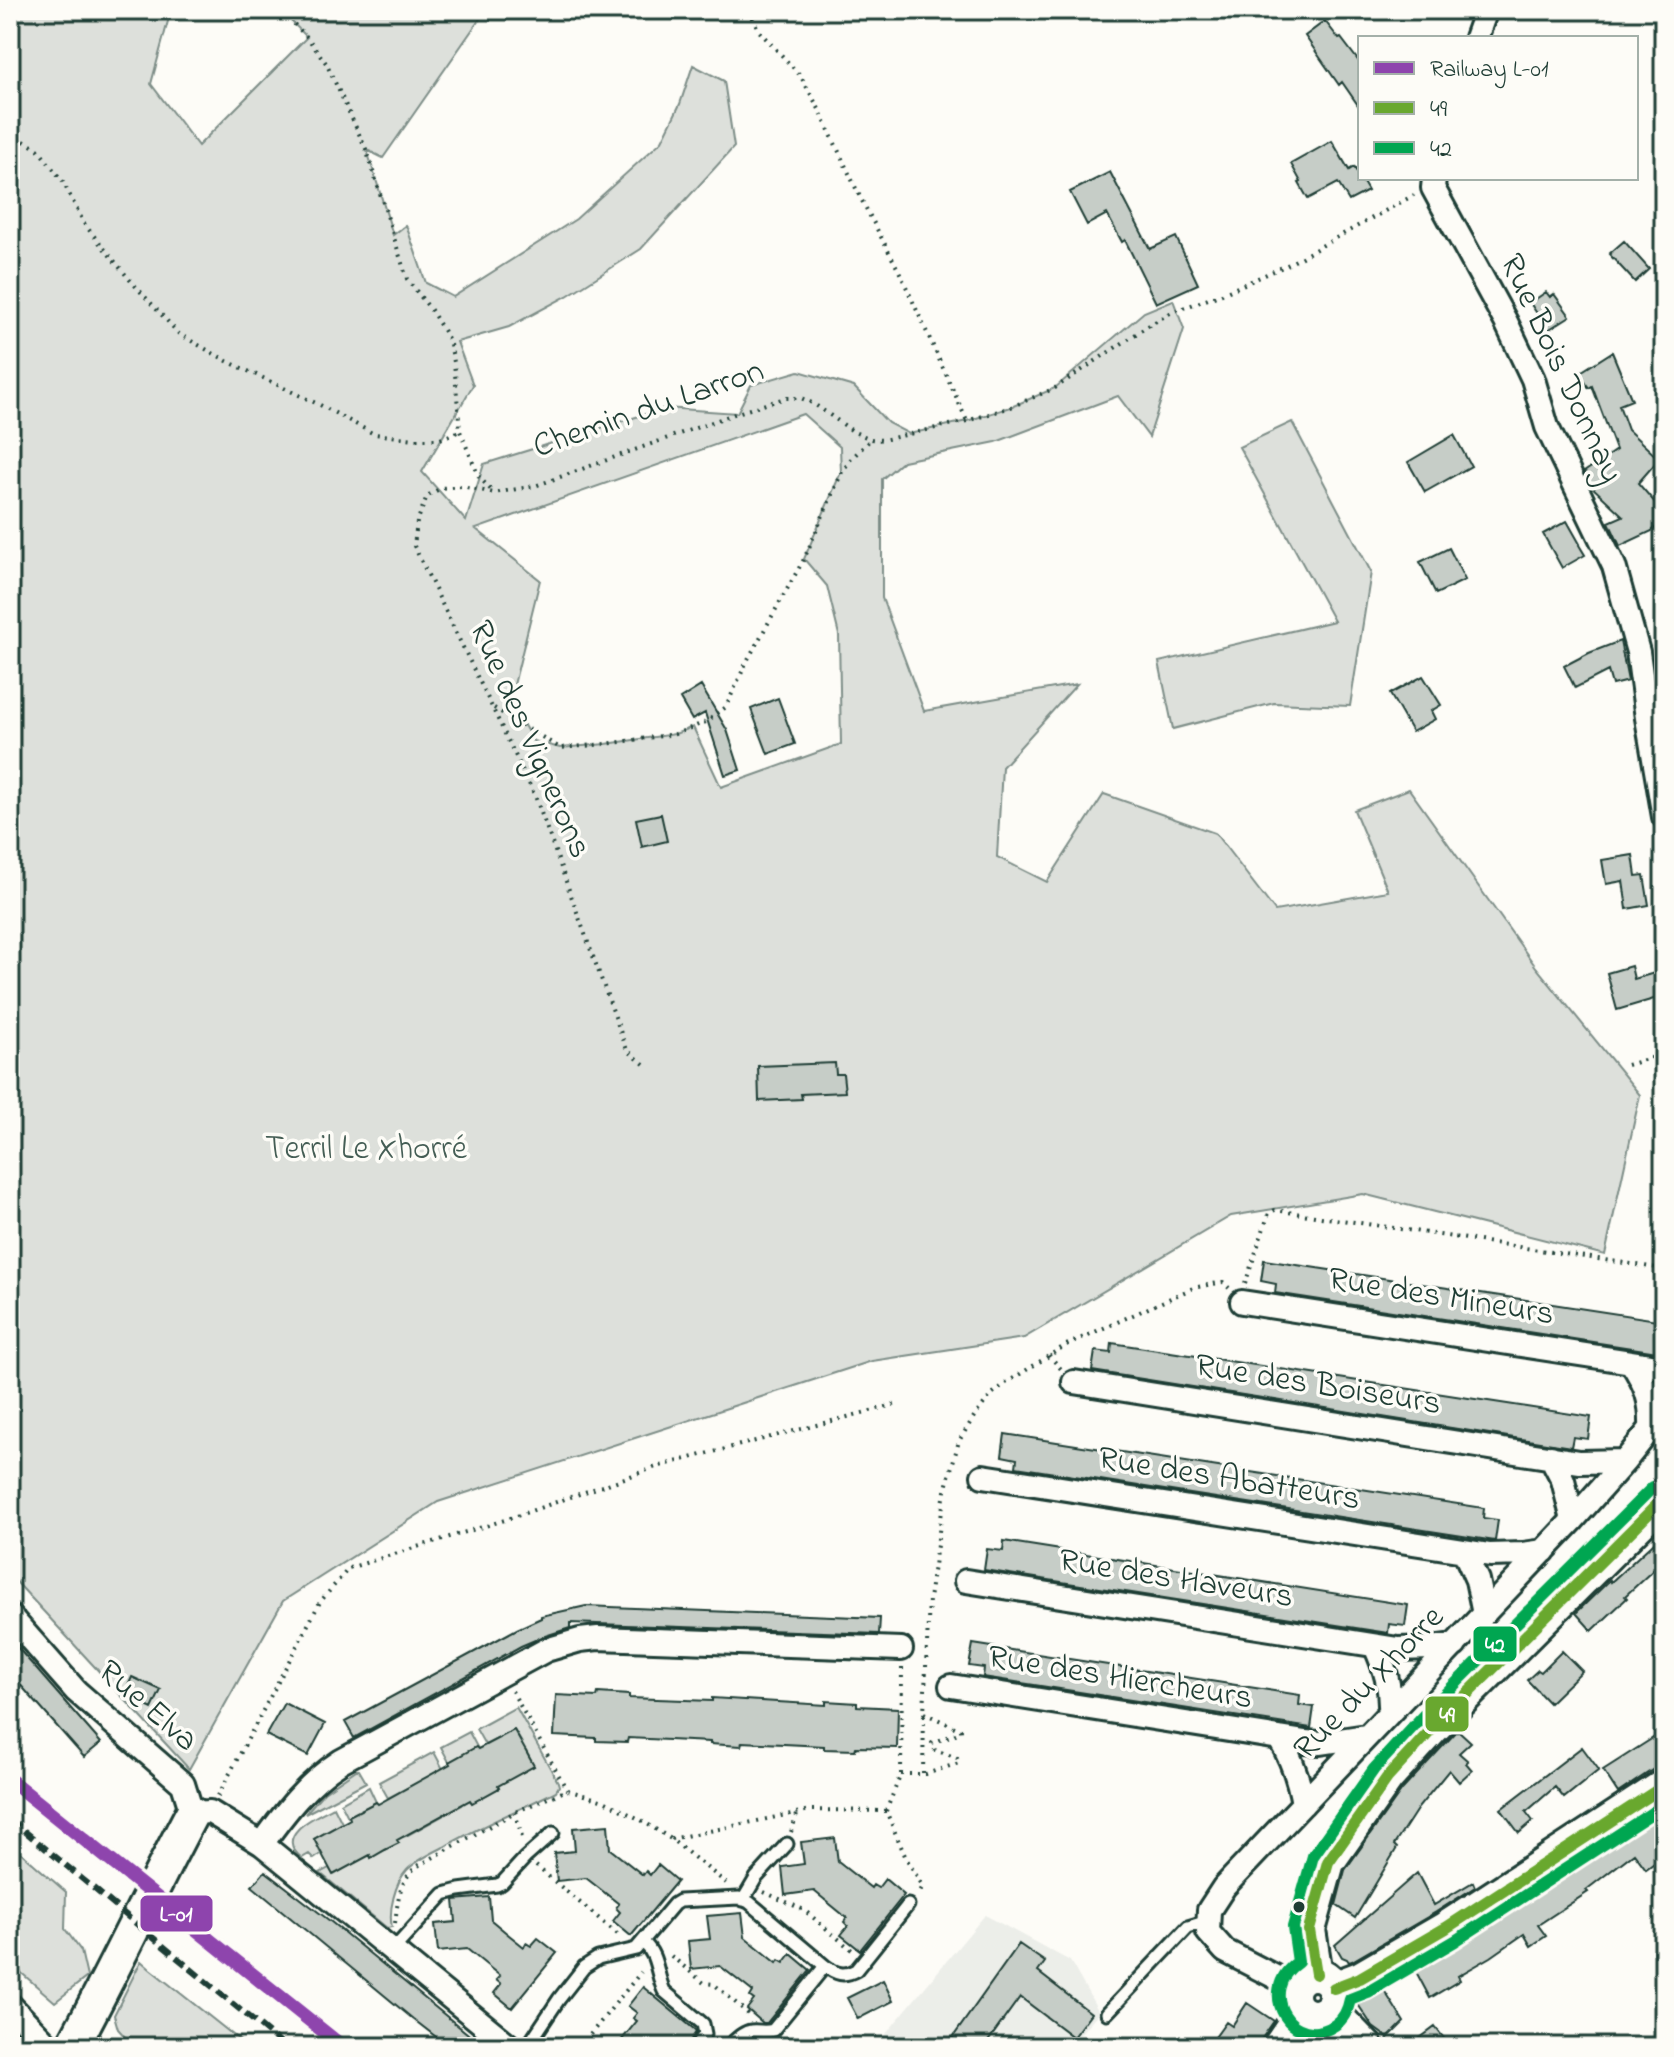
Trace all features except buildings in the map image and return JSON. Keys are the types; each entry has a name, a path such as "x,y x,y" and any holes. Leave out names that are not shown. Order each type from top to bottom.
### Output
{"street":[{"path":"1477,36 1486,10"},
{"name":"Rue Bois Donnay","path":"1434,183 1533,379 1547,427 1614,566 1638,652 1664,817"},
{"name":"Rue des Mineurs","path":"1242,1302 1664,1367"},
{"path":"1631,1362 1646,1388 1657,1421"},
{"name":"Rue des Boiseurs","path":"1074,1382 1551,1457 1593,1463 1625,1461"},
{"name":"Rue du Xhorre","path":"1208,1921 1209,1910 1224,1887 1573,1520 1657,1421"},
{"path":"1551,1457 1563,1480 1573,1520"},
{"name":"Rue des Abatteurs","path":"983,1476 1464,1551 1505,1556 1544,1551"},
{"path":"1315,1994 1309,1930 1328,1862 1387,1778 1433,1728 1664,1498"},
{"path":"1464,1551 1477,1580 1484,1614"},
{"name":"Rue des Haveurs","path":"966,1581 1375,1646 1413,1650 1455,1645"},
{"name":"Rue Elva","path":"10,1616 76,1691 183,1784 201,1812"},
{"path":"262,1844 302,1792 325,1771 546,1650 598,1638 901,1649"},
{"path":"1375,1646 1391,1692 1390,1712"},
{"name":"Rue des Hiercheurs","path":"951,1686 1320,1743 1367,1736"},
{"name":"Rue des Hiercheurs","path":"1279,1738 1290,1756 1303,1804"},
{"path":"1279,2047 1315,1994 1360,1978 1446,1928 1664,1786"},
{"path":"72,2047 111,1976 164,1866 201,1812 262,1844 511,2047"},
{"path":"1208,1921 1208,1932 1225,1951 1315,1994 1366,2047"},
{"path":"10,2005 50,2047"}],"lane":[{"path":"392,1951 444,1894 497,1885 553,1833"},
{"path":"527,2047 559,1999 590,1962 631,1951 643,1942 679,1901 746,1895 771,1859 787,1844"},
{"path":"746,1895 825,1966 834,1972 850,1974 908,1905"},
{"path":"1107,2013 1188,1927 1208,1921"},
{"path":"643,1942 653,1952 664,1991 703,2024 705,2034 696,2047"},
{"path":"727,2047 745,2033 773,2030 825,1966"}],"path":[{"path":"275,10 307,37 326,63 366,149 407,279 449,340 460,431 479,477 494,493"},
{"path":"749,10 759,31 800,75 819,109 900,273 967,421"},
{"path":"10,133 38,149 63,182 85,225 179,334 374,434 440,439 460,431"},
{"path":"492,707 560,748 675,734 706,722 726,707 747,661 804,559 842,472 871,439 883,440 967,421 1055,388 1172,312 1287,265 1434,183"},
{"name":"Chemin du Larron","path":"494,493 535,486 785,398 801,398 814,404 854,432 871,439"},
{"name":"Rue des Vignerons","path":"494,493 462,486 441,488 427,496 417,522 414,546 535,796 627,1050 644,1064"},
{"path":"1627,1065 1664,1054"},
{"path":"1242,1302 1256,1249 1269,1213 1275,1210 1664,1269"},
{"path":"923,1773 929,1599 945,1491 959,1441 983,1405 1006,1383 1049,1355 1193,1288 1223,1282 1242,1302"},
{"path":"201,1812 320,1602 349,1568 508,1519 656,1467 897,1404"},
{"path":"901,1649 901,1774 886,1811 906,1858 921,1883 920,1893"},
{"path":"502,1673 567,1790"},
{"path":"901,1774 923,1773 959,1763 957,1758 935,1750 932,1743 961,1732 957,1727 924,1713"},
{"path":"395,1922 399,1891 411,1870 515,1812 567,1790 616,1806 671,1839 735,1890 746,1895 764,1892 804,1910 864,1960"},
{"path":"671,1839 810,1810 886,1811"},
{"path":"515,1812 528,1854 539,1871 627,1942 636,1979"}],"shaded area":[{"path":"985,1915 1070,1961 1099,2012 1069,2047 875,2047"}],"green space":[{"name":"Terril Le Xhorré","path":"10,10 171,10 151,84 198,146 307,37 289,19 270,10 486,10 383,158 367,150 393,235 406,225 426,283 453,297 576,219 662,141 680,104 693,65 724,81 734,147 641,249 567,296 509,327 457,342 473,385 422,472 466,521 484,464 665,408 737,413 751,385 799,371 854,387 888,423 909,434 967,421 1055,388 1144,312 1173,300 1184,329 1149,437 1118,396 996,442 903,461 882,479 882,598 924,711 1077,684 1002,767 997,857 1047,882 1104,794 1215,833 1275,911 1388,891 1354,810 1409,789 1536,967 1640,1095 1605,1255 1363,1194 1231,1216 1024,1338 872,1361 438,1502 283,1601 189,1769 10,1575","holes":["803,414 840,447 841,472 804,559 827,586 839,635 841,744 721,787 693,727 675,734 606,744 560,748 533,741 510,701 540,580 476,529"]},
{"path":"1292,422 1371,572 1350,706 1274,703 1173,729 1159,662 1334,621 1239,447"},
{"path":"516,1707 558,1782 556,1791 411,1866 396,1890 391,1913 392,1927 387,1928 320,1873 329,1868 334,1875 369,1854 372,1857 398,1843 396,1838 406,1836 469,1799 472,1803 499,1788 497,1784 534,1766 526,1751 523,1752 522,1743 514,1730 485,1745 476,1729"},
{"path":"469,1732 477,1747 449,1762 441,1747"},
{"path":"434,1752 443,1769 388,1798 379,1782"},
{"path":"356,1770 366,1782 305,1814 324,1792"},
{"path":"369,1787 376,1802 348,1817 341,1803"},
{"path":"334,1807 342,1823 314,1839 321,1854 314,1859 309,1854 302,1858 294,1850 294,1834 308,1821"},
{"path":"10,1843 66,1892 65,1929 81,1951 87,1977 55,2002 10,1963"},
{"path":"141,1961 248,2047 134,2047 118,2029 114,2015"}],"railway":[{"path":"10,1819 285,2047"}],"rail line":[{"name":"L-01","path":"10,1780 343,2047"}],"transit line":[{"name":"42","path":"1653,1487 1422,1717 1374,1769 1313,1856 1293,1927 1298,1962 1285,1974 1279,1988 1285,2015 1294,2025 1306,2031 1320,2032 1335,2025 1345,2014 1350,1999 1368,1992 1455,1941 1664,1805"},
{"name":"49","path":"1316,1974 1309,1930 1328,1862 1387,1778 1433,1728 1664,1498"},
{"name":"49","path":"1334,1988 1360,1978 1446,1928 1664,1786"}]}
